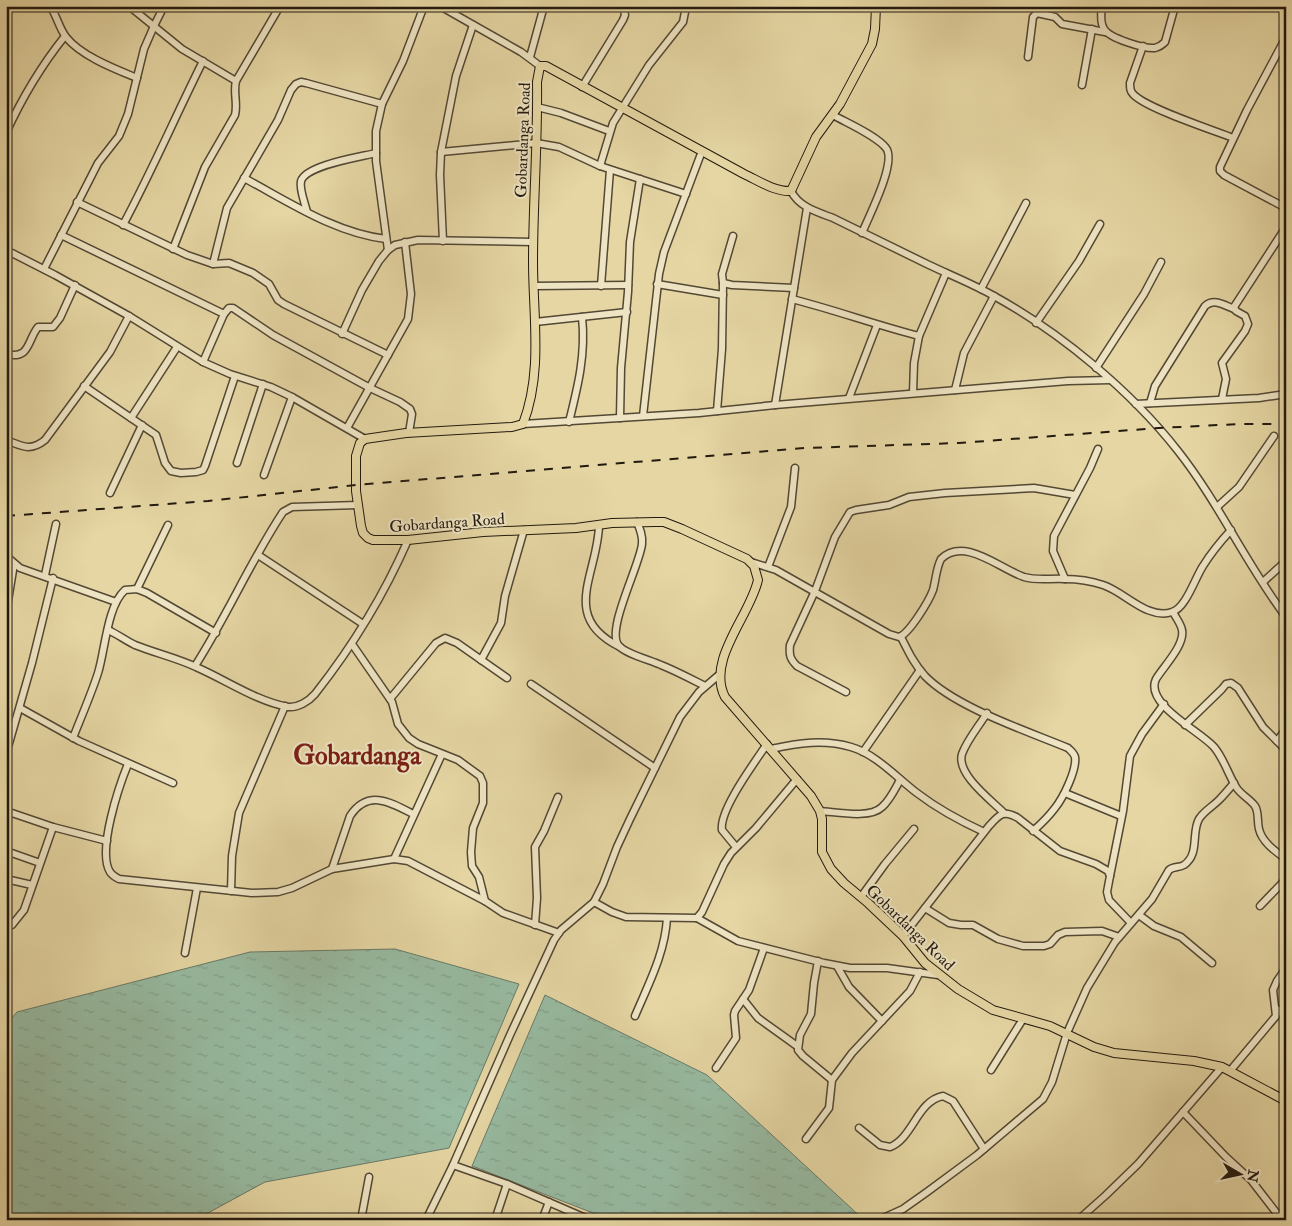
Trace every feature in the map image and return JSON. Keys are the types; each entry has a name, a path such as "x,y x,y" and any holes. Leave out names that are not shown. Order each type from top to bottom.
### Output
{"main road":[{"path":"792,191 816,137 833,115 874,38 876,6"},
{"name":"Gobardanga Road","path":"523,424 534,379 533,242 538,70 540,66 546,66 770,187 792,191"},
{"path":"365,439 409,433 512,427 523,424"},
{"name":"Gobardanga Road","path":"365,439 360,443 356,456 356,485 360,526 368,538 379,541 408,540 483,532 655,522 671,524 751,562"},
{"path":"720,674 733,634 757,584 757,572 751,562"},
{"name":"Gobardanga Road","path":"720,674 720,684 725,697 797,779 820,811 822,819 822,852 825,859 844,883 903,936 925,963 938,975 982,1005 999,1012 1050,1026 1094,1047 1114,1053 1194,1061 1222,1067 1283,1100"}],"street":[{"path":"50,6 65,36 81,50 137,78"},
{"path":"56,15 60,6"},
{"path":"128,6 182,49 236,80"},
{"path":"44,269 98,163 119,136 128,114 144,49 164,6"},
{"path":"173,249 209,158 235,115 237,108 234,88 236,80 280,6"},
{"path":"388,250 376,153 376,131 382,104 403,60 424,6"},
{"path":"440,6 530,57 540,66"},
{"path":"530,57 544,6"},
{"path":"582,86 623,20 625,9 623,6"},
{"path":"600,166 610,131 617,116 649,65 683,22 685,12 682,6"},
{"path":"1102,6 1102,26 1105,32"},
{"path":"1028,57 1034,14 1052,16 1062,24 1105,32 1116,38 1155,48 1165,42 1175,6"},
{"path":"443,241 440,175 441,152 456,76 473,25"},
{"path":"1082,85 1092,29"},
{"path":"6,133 38,72 65,36"},
{"path":"1286,37 1233,138 1221,163 1220,171 1286,208"},
{"path":"1143,46 1130,83 1134,95 1166,112 1233,138"},
{"path":"124,225 203,61"},
{"path":"213,264 227,208 278,120 291,90 296,84 306,82 382,104"},
{"path":"537,106 610,131"},
{"path":"833,115 876,140 885,146 889,152 887,171 862,233"},
{"path":"441,152 536,143 566,149 582,159 610,170 686,194"},
{"path":"643,416 657,284 664,252 702,151"},
{"path":"307,212 301,184 304,175 317,168 376,153"},
{"path":"601,286 610,170"},
{"path":"244,178 307,212 358,234 386,239"},
{"path":"620,418 621,368 630,242 640,179"},
{"path":"792,191 797,200 807,208 994,296 1089,361 1136,404 1179,452 1217,507 1286,617"},
{"path":"77,202 199,260 213,264 229,263 254,273 269,284 278,300 284,304 388,355"},
{"path":"981,290 1026,203"},
{"path":"775,404 807,208"},
{"path":"1036,323 1079,262 1100,224"},
{"path":"1234,310 1235,304 1286,227"},
{"path":"61,235 224,314"},
{"path":"717,411 722,349 722,274 733,236"},
{"path":"342,334 362,290 379,261 388,250 396,245 405,242 443,241 533,242"},
{"path":"346,428 408,319 411,306 405,242"},
{"path":"6,250 75,285 203,362 292,397 365,439"},
{"path":"1096,368 1144,294 1161,262"},
{"path":"913,393 914,363 919,336 946,273"},
{"path":"723,283 794,288"},
{"path":"657,284 722,295"},
{"path":"6,354 16,356 22,354 38,327 53,327 60,318 75,285"},
{"path":"534,286 628,285"},
{"path":"954,390 964,353 994,296"},
{"path":"792,299 919,336"},
{"path":"1150,403 1155,386 1205,306 1208,303 1216,302 1245,316 1248,324 1222,363 1226,378 1222,399"},
{"path":"203,362 224,314 230,308 237,309 273,335 410,409 412,420 409,433"},
{"path":"535,322 626,312"},
{"path":"6,440 30,448 37,447 50,434 110,352 129,316"},
{"path":"569,422 580,380 584,339 582,317"},
{"path":"849,398 877,325"},
{"path":"131,418 177,347"},
{"path":"84,386 158,438 165,463 171,471 181,473 201,471 205,466 235,376"},
{"path":"523,424 717,411 775,404 1068,381 1110,380"},
{"path":"237,464 263,384"},
{"path":"1136,404 1260,398 1286,394"},
{"path":"264,475 292,397"},
{"path":"110,493 142,425"},
{"path":"1217,507 1239,487 1274,436"},
{"path":"1065,579 1056,559 1052,543 1059,524 1090,468 1098,449"},
{"path":"768,567 791,507 795,468"},
{"path":"846,692 797,666 789,655 794,637 815,591 836,536 850,512 889,505 921,495 945,493 1034,488 1075,495"},
{"path":"196,666 283,512 288,509 358,505"},
{"path":"620,647 615,637 616,630 623,601 642,547 638,522"},
{"path":"45,576 56,524"},
{"path":"137,589 168,525"},
{"path":"599,525 598,541 586,590 587,611 595,629 601,636 620,647 705,686"},
{"path":"481,660 501,623 505,596 524,530"},
{"path":"751,562 768,567 815,591 894,637 902,637 929,597 941,559 950,552 959,550 972,552 1030,579 1086,581 1110,588 1145,609 1163,614 1173,612 1183,604 1203,566 1231,530"},
{"path":"108,630 134,644 196,666 244,691 290,707 309,701 352,644 394,570 408,540"},
{"path":"258,555 364,624"},
{"path":"6,556 20,568 53,578 116,602"},
{"path":"1263,582 1286,561"},
{"path":"6,612 14,564"},
{"path":"6,754 20,708 53,578"},
{"path":"72,738 96,681 116,602 124,590 137,589 216,633"},
{"path":"1173,612 1180,625 1182,638 1156,679 1154,687 1156,695 1186,725 1215,749 1239,792 1255,806 1259,829 1263,839 1286,859"},
{"path":"902,637 910,655 926,677 958,699 987,714 1068,748 1075,758 1073,771 1065,792 1056,807 1033,831"},
{"path":"390,699 440,640 449,639 507,678"},
{"path":"352,644 390,699 398,724 409,738 418,744 464,763 480,776 483,783 484,803 473,828 470,852 472,866 479,877 485,901"},
{"path":"863,752 920,670"},
{"path":"426,1220 453,1165 547,954 558,934 594,902 604,884 623,833 680,718 688,704 705,686 720,674"},
{"path":"531,684 654,768"},
{"path":"1186,725 1226,684 1231,684 1238,688 1258,720 1286,750"},
{"path":"1131,923 1109,900 1107,892 1122,816 1130,756 1142,734 1164,704"},
{"path":"231,891 232,849 239,813 285,706"},
{"path":"20,708 72,738 173,783"},
{"path":"987,714 967,745 961,762 966,774 1004,813"},
{"path":"1277,741 1286,729"},
{"path":"736,847 722,830 722,819 735,793 769,747 815,742 843,745 863,752 941,810 984,832"},
{"path":"394,859 442,754"},
{"path":"128,764 114,804 107,841 106,858 109,870 119,879 252,893 278,892 292,888 332,869 394,859 408,860 485,901 503,913 558,934"},
{"path":"696,918 702,912 724,864 736,847 756,828 797,779"},
{"path":"820,811 859,813 877,811 886,802 900,780"},
{"path":"883,1218 914,1202 1043,1099 1052,1082 1068,1033 1087,988 1119,937 1157,892 1169,870 1184,865 1189,860 1195,847 1197,822 1200,817 1221,799 1234,782"},
{"path":"1065,792 1122,816"},
{"path":"535,925 538,898 535,847 558,797"},
{"path":"332,869 350,816 363,802 373,800 387,802 413,814"},
{"path":"6,811 53,827 107,841"},
{"path":"903,936 984,832 998,816 1004,813 1011,814 1060,851 1104,868 1110,876"},
{"path":"6,926 12,925 24,910 53,827"},
{"path":"861,897 881,868 914,829"},
{"path":"6,851 40,863"},
{"path":"6,879 32,885"},
{"path":"1260,906 1286,879"},
{"path":"186,952 197,888"},
{"path":"594,902 626,917 696,918 738,941 837,966 887,968 938,975"},
{"path":"925,908 949,922 973,925 1003,941 1024,946 1044,946 1050,944 1058,935 1065,932 1102,932 1119,937"},
{"path":"1139,915 1154,926 1182,937 1212,963"},
{"path":"635,1016 661,956 667,918"},
{"path":"716,1068 736,1038 734,1016 753,980 764,948"},
{"path":"797,1046 811,1014 818,961"},
{"path":"837,966 849,988 882,1021"},
{"path":"1230,1070 1274,1021 1276,1009 1273,996 1274,986 1286,968"},
{"path":"806,1138 829,1108 832,1080 852,1053 910,992 920,972"},
{"path":"743,999 746,1006 758,1018 797,1046 800,1053 832,1080"},
{"path":"1276,1009 1286,1017"},
{"path":"991,1070 1024,1019"},
{"path":"1078,1220 1127,1175 1222,1067"},
{"path":"1283,1100 1286,1091"},
{"path":"859,1128 880,1145 890,1147 896,1145 927,1105 938,1097 943,1096 953,1100 984,1148"},
{"path":"1183,1112 1251,1180 1282,1220"},
{"path":"453,1165 507,1184 586,1219"},
{"path":"361,1220 370,1177"},
{"path":"495,1220 507,1184"},
{"path":"542,1220 549,1202"}],"water":[{"path":"395,949 519,984 449,1148 265,1182 195,1220 6,1220 6,1025 17,1012 250,952"},
{"path":"545,995 707,1075 864,1220 611,1220 472,1166"}],"railway":[{"path":"6,516 208,501 356,485 805,448 959,443 1159,428 1286,424"}],"district":[{"name":"Gobardanga","path":"357,755"}]}
